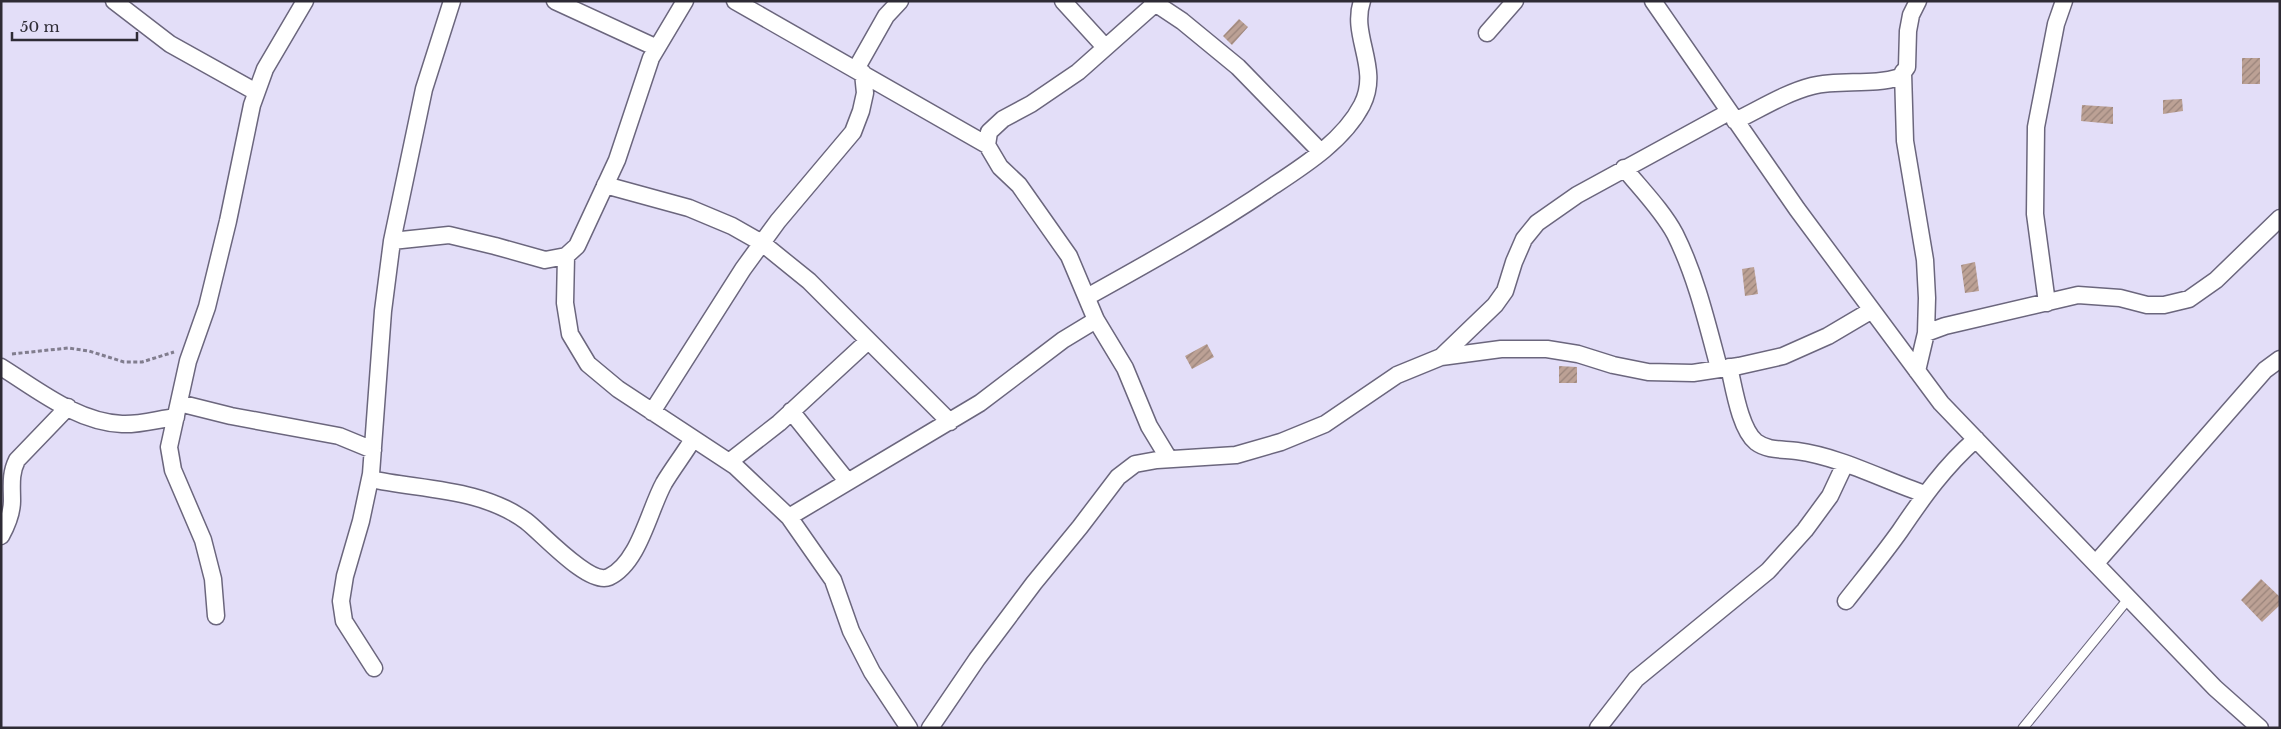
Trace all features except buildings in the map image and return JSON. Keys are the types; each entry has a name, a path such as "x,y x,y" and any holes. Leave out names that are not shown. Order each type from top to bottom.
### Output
{"street":[{"path":"114,1 170,44 256,92"},
{"path":"216,616 213,579 203,540 173,470 169,447 193,347 207,307 226,231 252,105 264,69 305,1"},
{"path":"374,668 344,622 341,601 345,576 370,479 383,311 392,242 424,89 452,1"},
{"path":"555,1 657,48"},
{"path":"392,242 449,235 544,260 566,256 577,246 616,160 651,58 685,1"},
{"path":"736,1 986,145 1000,167 1019,185 1069,256 1096,320 1125,368 1149,426 1169,459"},
{"path":"652,412 733,284 762,243 778,221 853,132 865,93 860,71 886,16 900,1"},
{"path":"1063,1 1105,47"},
{"path":"1087,297 1188,241 1296,170 1344,132 1362,105 1367,91 1369,70 1359,28 1358,13 1362,1"},
{"path":"1487,33 1515,1"},
{"path":"1653,1 1732,116 1941,404 2215,688 2260,728"},
{"path":"1440,357 1495,305 1505,291 1514,262 1524,240 1537,223 1577,195 1624,168 1732,116 1786,95 1812,86 1853,81 1886,80 1900,77 1907,67 1908,31 1911,15 1918,1"},
{"path":"2047,303 2035,214 2036,127 2056,24 2064,1"},
{"path":"986,145 989,132 1003,119 1031,104 1078,72 1155,2 1182,21 1238,67 1320,151"},
{"path":"1903,72 1905,141 1925,260 1927,298 1926,333 1917,371"},
{"path":"1624,168 1654,204 1674,233 1688,265 1746,429 1756,442 1767,448 1798,451 1845,464 1925,494"},
{"path":"605,185 689,208 732,226 762,243 809,281 950,422"},
{"path":"1926,333 2078,295 2120,298 2147,305 2164,305 2189,299 2216,280 2280,218"},
{"path":"566,256 565,303 570,334 588,364 618,389 729,462 789,517 833,580 851,631 872,672 909,728"},
{"path":"930,728 977,659 1118,477 1135,464 1169,459 1236,455 1281,442 1325,424 1397,375 1440,357 1501,349 1547,349 1578,354 1613,365 1648,372 1693,372 1783,356 1828,336 1872,310"},
{"path":"789,517 980,403 1063,340 1096,320"},
{"path":"729,462 791,411 868,341"},
{"path":"2096,563 2259,377 2280,359"},
{"path":"5,361 46,397 101,421 123,424 177,410 231,416 339,436 372,450"},
{"path":"1,536 8,523 12,503 12,476 16,460 68,407"},
{"path":"791,411 847,481"},
{"path":"370,479 470,496 496,504 525,521 590,574 604,578 610,576 627,560 648,522 663,485 693,439"},
{"path":"1846,601 1899,532 1925,494 1954,458 1976,439"},
{"path":"1598,728 1636,679 1768,571 1805,530 1825,503 1845,464"}],"lane":[{"path":"2023,728 2130,598"}],"path":[{"path":"5,361 42,350 68,348 89,351 124,362 142,362 193,347"}]}
